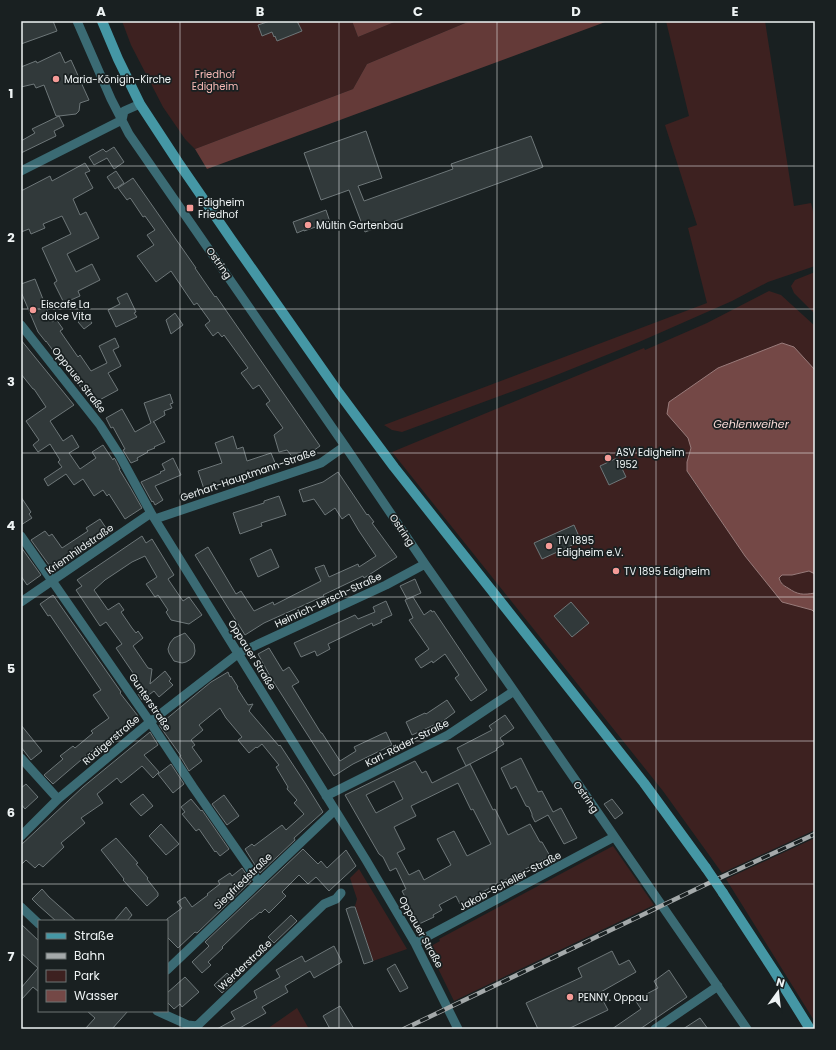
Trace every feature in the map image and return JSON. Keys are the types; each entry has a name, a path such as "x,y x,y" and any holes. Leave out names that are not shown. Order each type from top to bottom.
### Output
{"street":[{"name":"Ostring","path":"77,21 111,99 129,134 747,1029"},
{"path":"102,21 118,59 140,104 231,239 339,393 394,468 644,783 706,868 774,971 810,1029"},
{"path":"21,171 122,120 124,111 140,104"},
{"name":"Oppauer Straße","path":"21,325 100,425 120,456 153,516 370,866 415,943 458,1029"},
{"name":"Gerhart-Hauptmann-Straße","path":"153,516 321,463 345,446"},
{"name":"Kriemhildstraße","path":"21,602 153,516"},
{"name":"Gunterstraße","path":"21,536 259,882"},
{"name":"Heinrich-Lersch-Straße","path":"239,653 386,585 425,564"},
{"name":"Rüdigerstraße","path":"21,836 58,799 150,722 239,653"},
{"name":"Karl-Räder-Straße","path":"326,796 448,736 514,690"},
{"path":"21,758 58,799"},
{"name":"Siegfriedstraße","path":"168,969 335,810"},
{"name":"Jakob-Scheller-Straße","path":"415,943 614,837"},
{"name":"Werderstraße","path":"159,1012 188,1025 197,1026 324,904 336,899 341,893"},
{"path":"21,908 38,923"},
{"path":"655,1029 718,986"}],"green space":[{"name":"Friedhof Edigheim","path":"122,21 352,21 358,37 397,21 470,21 367,64 353,89 195,149 185,139 163,107 131,45"},
{"path":"666,21 765,21 794,206 811,203 815,219 815,266 768,282 732,301 639,342 549,378 402,432 392,430 384,425 707,303 688,228 697,225 665,125 689,116"},
{"path":"815,272 815,314 794,293 791,286 795,280"},
{"path":"769,291 781,295 815,326 815,370 794,347 667,414 688,438 691,448 687,462 687,472 745,556 782,602 812,610 815,613 815,830 722,873 663,791 392,452 644,348 645,350 707,323"},
{"path":"809,571 815,574 815,593 805,595 797,594 782,584 779,578 782,575 792,575"},
{"path":"815,838 815,1022 726,879"},
{"path":"613,846 654,905 454,1001 429,950 431,946 440,941 439,939"},
{"path":"359,869 407,949 373,961 355,906 357,899 350,878"},
{"path":"297,1008 309,1029 267,1029"}],"shaded area":[{"path":"352,21 397,21 358,37"},
{"path":"470,21 608,21 207,169 195,149 353,89 367,64"}],"water":[{"name":"Gehlenweiher","path":"782,343 794,347 815,370 815,574 809,571 792,575 782,575 779,578 782,584 795,592 804,594 815,593 815,613 812,610 782,602 745,556 687,471 687,462 691,448 688,438 667,414 669,402 718,368"}],"building":[{"path":"21,21 53,21 57,31 21,44"},
{"path":"270,21 297,21 302,31 277,41 272,32 262,36 258,25"},
{"name":"Maria-Königin-Kirche","path":"60,52 65,63 71,60 89,100 80,103 79,111 76,114 56,116 44,85 36,88 34,84 21,87 21,67 36,61 37,63"},
{"path":"59,116 64,126 54,131 56,136 21,153 21,141 35,133 32,129"},
{"path":"366,131 382,178 358,186 364,201 453,169 451,164 531,136 543,167 365,232 349,190 321,200 304,153"},
{"path":"114,147 124,162 114,169 107,158 94,165 89,157 103,149 106,152"},
{"path":"85,163 90,171 85,173 93,188 73,199 80,215 86,212 99,238 67,254 76,272 92,264 100,280 78,291 80,296 64,303 54,283 57,281 42,248 71,234 62,216 43,224 45,228 31,234 29,229 21,232 21,191 50,176 52,181"},
{"path":"116,171 124,183 115,189 107,177"},
{"path":"133,178 320,446 306,456 294,459 287,450 279,452 274,435 283,428 266,404 270,401 259,385 253,389 241,373 248,368 224,335 222,337 218,332 213,336 205,325 210,321 197,303 194,305 171,271 156,282 137,256 154,245 147,235 155,230 145,216 143,217 131,199 130,198 127,200 118,188"},
{"name":"Mültin Gartenbau","path":"326,210 330,222 297,233 293,222"},
{"path":"35,279 52,322 56,319 63,329 60,331 78,357 80,355 91,371 107,363 99,346 115,338 119,347 113,350 121,366 108,373 118,390 92,404 83,387 81,388 73,373 71,375 38,332 21,292 21,284"},
{"path":"127,293 136,312 134,313 137,317 116,327 108,310 120,304 117,298"},
{"path":"175,313 183,325 171,334 166,320"},
{"path":"86,315 92,323 84,329 78,322"},
{"path":"21,340 74,405 50,421 63,441 72,435 79,447 69,453 80,469 96,458 92,452 103,445 113,460 114,458 115,459 119,469 142,508 125,519 109,494 107,496 103,490 94,496 83,479 74,485 66,474 48,486 44,479 62,467 58,462 60,460 50,444 38,452 33,445 39,440 26,421 46,407 34,389 21,374"},
{"path":"170,394 173,403 170,404 172,408 164,411 165,415 153,422 165,442 147,451 148,452 137,458 138,460 131,463 123,450 125,449 113,427 111,428 106,418 122,409 135,432 151,423 144,403"},
{"path":"233,436 237,449 243,447 247,461 271,453 276,465 204,489 198,471 222,463 215,443"},
{"path":"173,458 181,475 155,486 163,500 155,505 141,482 165,470 162,464"},
{"path":"617,458 626,477 609,485 600,466"},
{"path":"338,472 397,557 364,578 363,576 323,595 324,596 264,623 245,635 195,555 208,547 236,594 241,591 254,611 273,602 274,605 321,581 315,568 324,565 329,577 358,564 359,567 376,556 349,514 342,519 335,508 325,515 314,499 303,502 299,490 323,482"},
{"path":"279,496 286,515 261,523 262,526 240,534 233,513 264,503 264,501"},
{"path":"21,497 31,512 29,514 32,518 21,525"},
{"path":"100,519 106,528 100,533 102,536 52,569 31,540 45,531 49,536 52,534 62,548 88,531 86,528"},
{"path":"574,525 581,541 542,559 534,543"},
{"path":"142,536 146,543 152,539 174,575 168,579 183,601 189,597 202,615 189,624 171,620 166,612 168,610 158,595 155,597 146,584 157,577 145,556 132,562 105,580 94,590 108,610 119,603 124,610 121,612 136,633 138,631 143,638 133,646 148,668 152,669 150,684 165,671 171,679 169,681 173,685 159,697 154,691 142,700 138,694 144,689 116,648 122,644 106,622 100,626 76,590 82,586 77,580"},
{"path":"21,547 41,575 27,585 21,576"},
{"path":"271,549 279,567 258,577 250,559"},
{"path":"415,579 421,593 407,599 400,586"},
{"path":"53,595 121,692 120,693 138,716 103,745 102,744 88,754 53,784 44,775 63,759 60,756 73,746 75,748 93,733 91,731 109,718 93,695 101,690 50,615 48,616 40,604"},
{"path":"413,597 424,615 431,610 432,612 434,611 487,690 471,701 455,678 459,675 445,654 433,663 432,661 421,668 415,659 429,649 409,620 413,618 405,600"},
{"path":"386,601 392,615 381,620 382,622 373,626 372,623 328,644 330,649 317,656 315,651 301,657 294,643 355,615 358,619 375,612 373,607"},
{"path":"571,602 589,623 572,637 554,616"},
{"path":"185,633 194,644 195,651 191,659 182,663 174,661 168,649 174,638"},
{"path":"269,648 283,671 289,667 299,682 292,686 340,761 356,751 354,747 386,732 392,745 353,764 334,776 271,678 258,654"},
{"path":"228,672 248,705 253,704 249,711 279,746 280,745 323,812 294,838 295,840 260,873 245,849 252,844 254,846 282,825 286,830 304,814 294,803 297,800 287,789 288,787 276,767 279,765 262,744 249,753 238,740 242,737 226,718 220,708 199,725 203,730 191,740 195,745 192,747 202,761 189,771 181,756 159,725 211,682"},
{"path":"447,700 455,712 443,721 412,735 406,722 425,713 426,714"},
{"path":"505,715 514,728 500,738 504,744 496,749 497,750 466,766 457,748 492,730 489,726"},
{"path":"21,725 42,751 31,760 21,747"},
{"path":"150,732 158,745 144,755 159,772 153,778 142,766 121,783 117,778 97,794 103,803 81,818 85,823 61,843 64,847 43,867 39,864 35,868 26,860 21,865 21,845 83,787"},
{"path":"521,758 538,792 542,791 553,812 561,808 577,838 564,844 548,815 535,822 529,807 526,806 516,786 511,789 501,768"},
{"path":"415,761 422,773 426,771 432,783 470,764 493,810 495,809 508,835 530,824 550,856 460,904 456,896 439,905 442,910 433,915 434,917 419,924 402,891 406,889 396,868 390,871 345,795","holes":["394,781 403,799 376,813 366,795","458,783 471,810 473,809 491,844 467,856 454,831 437,839 451,865 424,880 419,870 409,875 397,853 405,849 394,827 416,816 411,806"]},
{"path":"171,764 184,784 173,793 158,774"},
{"path":"26,784 38,797 25,809 21,804 21,788"},
{"path":"143,794 153,806 141,816 130,804"},
{"path":"224,795 239,816 227,825 212,804"},
{"path":"191,799 201,811 202,810 229,849 220,856 216,851 215,852 199,829 196,831 182,814 185,812 181,807"},
{"path":"612,799 623,813 615,819 604,804"},
{"path":"161,824 179,844 166,855 149,836"},
{"path":"116,838 138,863 136,864 158,893 158,896 147,906 123,880 124,879 101,850"},
{"path":"303,849 318,864 321,861 327,868 346,850 356,866 329,891 316,877 308,884 299,875 282,892 286,896 269,913 265,909 251,919 208,962 211,965 202,973 192,962 209,946 205,942"},
{"path":"242,868 251,881 197,933 195,932 178,948 168,938 167,920 182,908 177,902 185,897 192,907 220,884 218,881 230,873 232,876"},
{"path":"42,889 75,920 55,920 32,899"},
{"path":"126,907 132,915 128,920 115,920"},
{"path":"355,907 373,961 364,964 346,909"},
{"path":"291,915 297,921 274,943 268,937"},
{"path":"21,924 38,940 38,968 21,953"},
{"path":"334,946 342,962 314,978 310,971 285,986 288,992 262,1007 266,1013 238,1029 217,1029 235,1019 231,1012 257,998 254,991 280,977 276,970 302,956 305,962"},
{"name":"PENNY. Oppau","path":"612,951 619,965 629,960 636,972 599,993 608,1010 568,1029 538,1029 526,1003 582,977 578,968"},
{"path":"395,964 408,988 400,992 387,969"},
{"path":"38,968 38,991 33,987 21,1000 21,988"},
{"path":"669,970 687,997 640,1029 612,1029 641,1009 635,1000 658,988 654,981"},
{"path":"227,973 235,981 222,993 214,985"},
{"path":"185,977 199,992 182,1007 180,1004 174,1009 168,1003 168,992"},
{"path":"340,1006 354,1029 330,1029 323,1016"},
{"path":"88,1012 127,1012 112,1029 85,1029 95,1018"},
{"path":"700,1018 708,1029 683,1029"}],"railway":[{"path":"404,1029 711,882 815,834"}],"place":[{"name":"Maria-Königin-Kirche","path":"56,79"},
{"name":"Edigheim Friedhof","path":"190,208"},
{"name":"Mültin Gartenbau","path":"308,225"},
{"name":"Eiscafe La dolce Vita","path":"33,310"},
{"name":"ASV Edigheim 1952","path":"608,458"},
{"name":"TV 1895 Edigheim e.V.","path":"549,546"},
{"name":"TV 1895 Edigheim","path":"616,571"},
{"name":"PENNY. Oppau","path":"570,997"}]}
